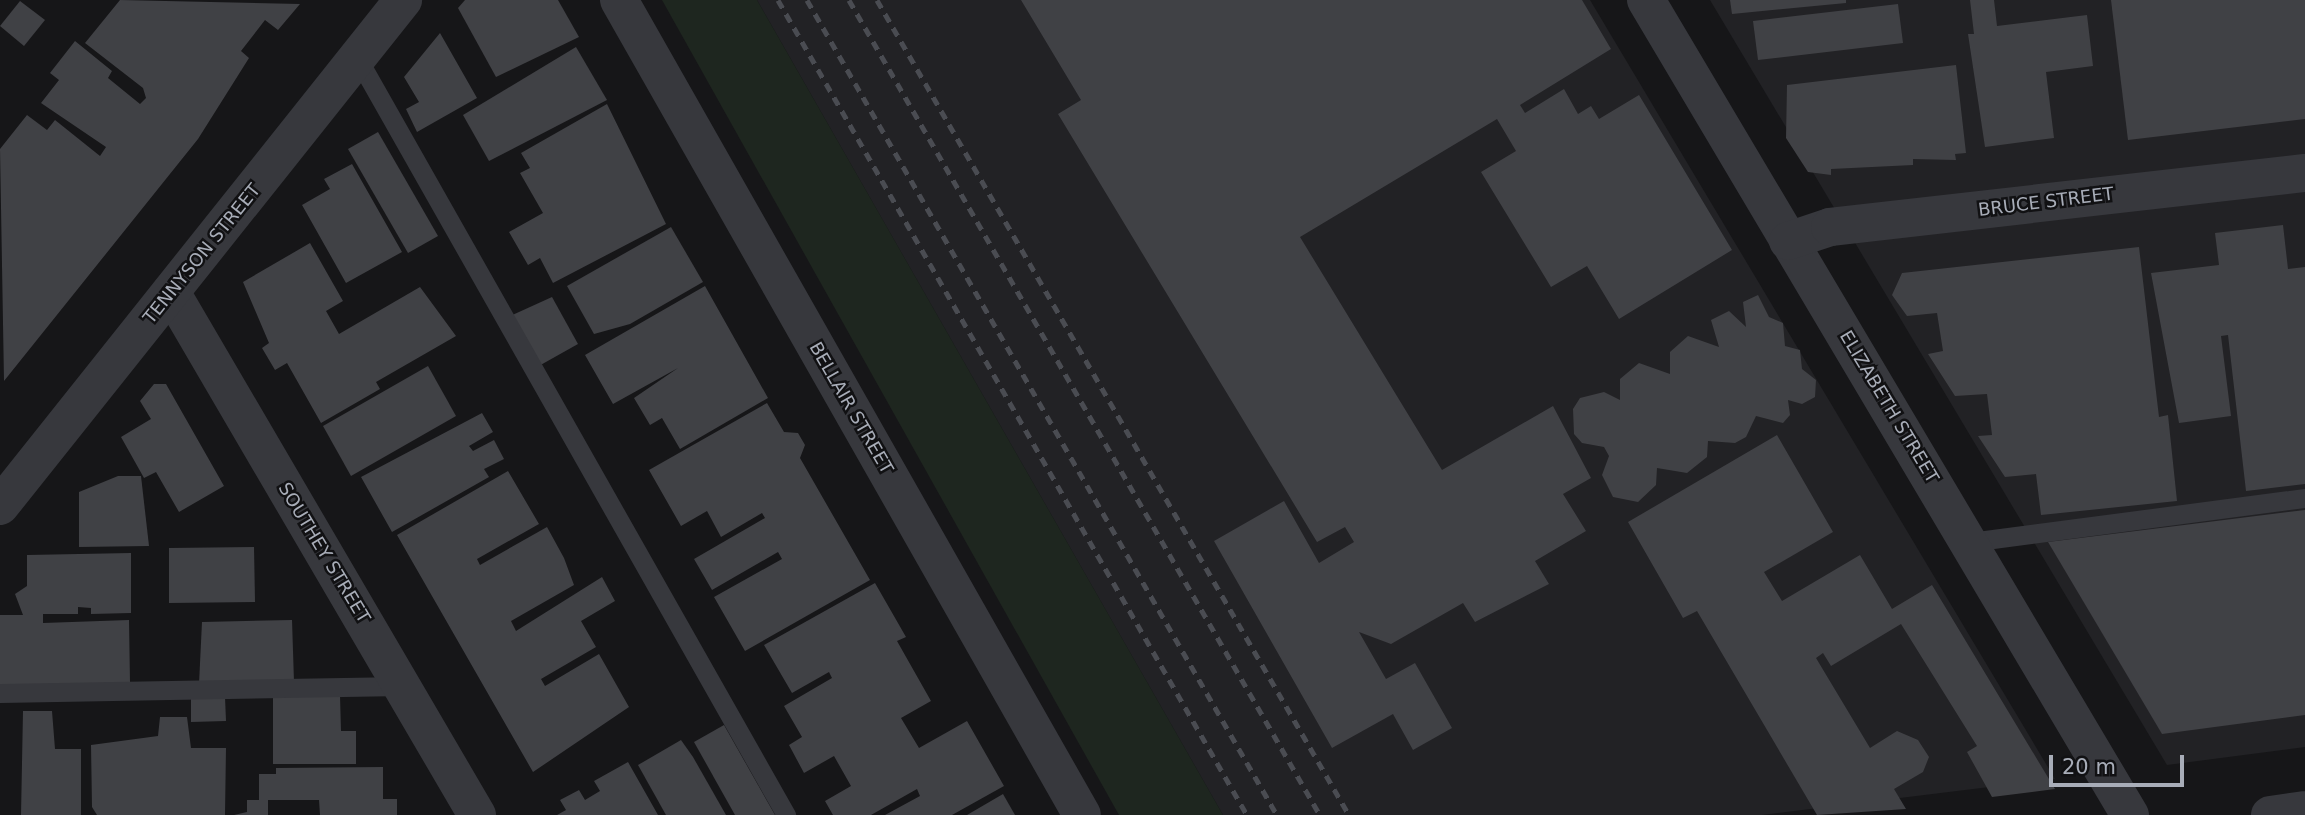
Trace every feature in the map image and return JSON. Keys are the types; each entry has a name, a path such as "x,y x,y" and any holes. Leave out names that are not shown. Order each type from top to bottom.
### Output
{"street":[{"name":"TENNYSON STREET","path":"0,506 358,59 402,0"},
{"name":"BELLAIR STREET","path":"619,0 1082,815"},
{"name":"ELIZABETH STREET","path":"1646,0 2130,815"},
{"name":"BRUCE STREET","path":"1788,241 1830,227 2305,173"},
{"name":"SOUTHEY STREET","path":"171,292 477,815"},
{"path":"2270,815 2305,810"}],"lane":[{"path":"358,59 786,815"},
{"path":"1970,542 2305,498"},
{"path":"0,693 403,686"}],"shaded area":[{"path":"662,0 757,0 1223,815 1119,815"},
{"path":"757,0 1590,0 2055,779 1762,815 1223,815"},
{"path":"1710,0 2305,0 2305,747 2167,765"}],"building":[{"path":"120,0 300,4 278,30 265,20 241,51 249,58 198,139 4,381 0,149 27,115 47,130 55,120 100,156 106,147 41,103 59,80 50,73 75,41 112,71 108,78 140,104 146,98 143,88 85,43"},
{"path":"465,0 558,0 579,37 496,77 458,8"},
{"path":"1021,0 1582,0 1611,49 1520,105 1525,113 1564,89 1578,114 1591,106 1599,119 1639,95 1732,250 1619,319 1587,266 1551,287 1481,172 1516,151 1497,119 1300,237 1442,470 1553,406 1591,478 1563,494 1586,531 1535,561 1549,584 1475,622 1463,603 1391,644 1359,632 1386,679 1415,663 1452,728 1413,750 1393,714 1332,748 1214,541 1284,501 1319,563 1354,542 1345,527 1317,542 1058,114 1081,100"},
{"path":"1730,0 1846,0 1846,3 1732,14"},
{"path":"1970,0 1994,0 1997,26 2087,15 2093,66 2046,72 2054,138 1985,147 1968,34 1974,34"},
{"path":"2111,0 2305,0 2305,119 2128,140"},
{"path":"20,1 45,20 24,46 0,26"},
{"path":"1898,4 1903,43 1758,60 1753,21"},
{"path":"440,33 477,98 417,132 406,109 419,102 404,77"},
{"path":"576,47 607,100 489,161 463,115"},
{"path":"1956,65 1966,153 1955,154 1956,160 1913,159 1913,165 1831,169 1831,175 1808,172 1786,138 1787,85"},
{"path":"607,104 666,224 553,283 540,258 528,265 509,232 543,213 520,173 530,168 521,153"},
{"path":"378,132 438,236 408,253 348,149"},
{"path":"352,164 402,252 346,283 302,205 330,189 324,179"},
{"path":"2283,225 2288,269 2305,267 2305,484 2246,491 2228,335 2221,336 2231,416 2179,423 2151,273 2219,265 2215,233"},
{"path":"671,227 703,282 630,324 594,334 567,286"},
{"path":"310,243 343,301 326,311 339,334 420,287 456,336 376,382 380,389 321,423 287,363 275,370 262,348 269,343 243,282"},
{"path":"2139,247 2159,417 2168,415 2177,501 2041,515 2036,474 2005,477 1978,436 1992,435 1987,394 1955,396 1928,354 1943,351 1937,313 1907,316 1892,295 1902,273"},
{"path":"705,286 768,398 680,449 662,418 650,425 634,398 678,368 613,404 585,355"},
{"path":"1758,295 1769,317 1783,323 1785,346 1800,350 1802,369 1816,380 1815,397 1802,404 1788,400 1790,415 1783,423 1756,416 1746,437 1735,443 1708,441 1707,457 1687,473 1657,468 1656,485 1638,502 1613,497 1602,475 1609,456 1604,447 1582,443 1574,434 1573,409 1580,398 1604,392 1620,400 1620,379 1639,363 1670,374 1670,352 1688,336 1719,347 1711,320 1729,311 1746,327 1743,302"},
{"path":"552,297 578,344 537,367 508,317"},
{"path":"428,366 456,416 351,476 323,426"},
{"path":"154,384 166,384 224,486 179,512 156,472 144,478 121,437 151,419 140,401"},
{"path":"767,403 784,432 798,433 805,445 800,458 870,580 745,651 714,597 782,559 778,552 712,590 694,559 765,518 762,513 721,537 707,511 681,526 649,470"},
{"path":"482,413 493,432 469,446 473,451 494,440 504,459 484,469 489,477 392,532 361,477"},
{"path":"1777,435 1833,532 1764,572 1782,601 1860,555 1892,609 1932,585 2055,789 1992,797 1967,752 1977,746 1901,624 1831,666 1823,653 1816,658 1870,748 1897,731 1918,740 1929,757 1923,772 1894,789 1906,809 1817,815 1697,611 1683,618 1628,522"},
{"path":"508,471 539,524 477,559 480,565 547,527 564,558 574,585 511,621 516,631 602,577 615,601 581,621 596,647 541,679 545,686 599,654 629,707 533,772 397,535"},
{"path":"118,476 141,476 149,546 79,547 79,492"},
{"path":"2305,510 2305,715 2162,734 2048,542"},
{"path":"254,547 255,602 169,603 169,548"},
{"path":"131,553 131,613 91,614 91,608 78,607 78,614 43,614 43,623 129,620 130,683 0,685 0,615 23,615 15,594 27,586 27,555"},
{"path":"875,583 906,637 897,641 931,701 901,718 919,748 967,721 1004,786 952,815 885,815 920,796 917,789 871,815 833,815 825,801 851,786 834,756 804,773 789,745 802,737 784,706 832,678 829,672 792,693 764,645"},
{"path":"292,620 294,682 199,684 202,622"},
{"path":"340,695 341,731 356,731 356,764 273,764 273,696"},
{"path":"191,697 225,697 226,721 191,722"},
{"path":"23,711 52,711 55,749 81,749 81,815 21,815"},
{"path":"160,717 187,717 191,748 226,748 225,815 97,815 92,807 91,745 158,736"},
{"path":"724,725 775,815 735,815 694,742"},
{"path":"681,740 726,815 666,815 638,765"},
{"path":"628,762 658,815 557,815 566,810 560,800 579,790 585,800 600,791 594,781"},
{"path":"383,767 383,799 397,799 397,815 320,815 319,800 268,800 268,815 234,815 247,812 247,800 259,800 259,774 276,774 276,768"},
{"path":"1003,794 1015,815 967,815"}],"railway":[{"path":"778,0 1247,815"},
{"path":"807,0 1277,815"},
{"path":"849,0 1320,815"},
{"path":"877,0 1349,815"}]}
